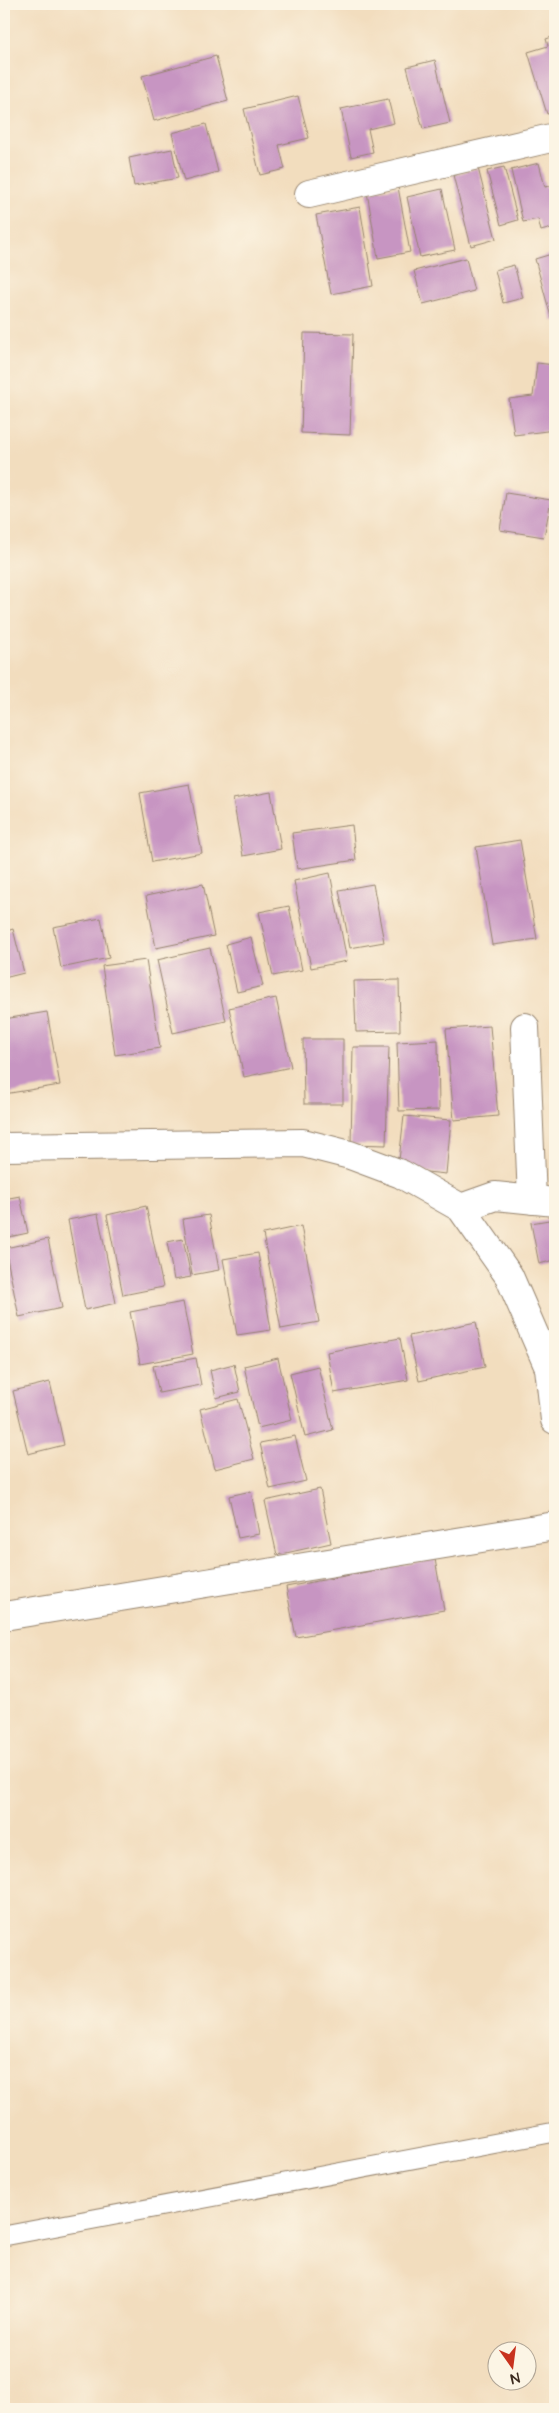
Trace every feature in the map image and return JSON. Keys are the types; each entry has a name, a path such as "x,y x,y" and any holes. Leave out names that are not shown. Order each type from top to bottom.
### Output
{"street":[{"path":"309,194 555,137"},
{"path":"461,1208 495,1196 544,1201 525,1027"},
{"path":"4,1147 303,1143 350,1155 400,1174 461,1208 509,1276 549,1368 555,1420"},
{"path":"4,1616 540,1529"}],"lane":[{"path":"4,2236 555,2132"}],"building":[{"path":"555,36 555,112 547,114 528,52 548,46 546,39"},
{"path":"216,56 228,101 154,121 142,76"},
{"path":"435,60 450,123 423,129 407,67"},
{"path":"298,96 309,138 279,145 285,169 260,175 244,109"},
{"path":"388,99 394,123 368,129 373,152 351,157 341,109"},
{"path":"206,124 218,172 184,181 172,133"},
{"path":"172,149 178,178 134,186 129,158"},
{"path":"539,163 545,187 555,185 555,227 541,231 538,219 523,222 511,170"},
{"path":"504,167 518,220 501,225 487,171"},
{"path":"478,168 496,239 471,246 453,175"},
{"path":"398,187 410,252 378,258 367,192"},
{"path":"442,189 455,250 420,257 407,197"},
{"path":"360,207 373,286 331,294 316,215"},
{"path":"555,253 555,320 552,321 535,259"},
{"path":"466,258 474,291 423,304 414,271"},
{"path":"514,265 523,298 503,303 495,270"},
{"path":"304,333 353,334 350,435 301,433"},
{"path":"537,363 555,365 555,430 514,435 509,399 533,396"},
{"path":"506,493 551,500 544,537 500,530"},
{"path":"189,784 202,853 152,862 140,793"},
{"path":"271,792 281,849 243,856 233,799"},
{"path":"352,825 356,860 297,869 292,833"},
{"path":"520,840 537,939 492,945 476,847"},
{"path":"330,873 347,961 311,968 294,881"},
{"path":"203,884 214,936 156,948 146,896"},
{"path":"373,884 384,942 350,948 339,890"},
{"path":"289,906 302,970 273,976 259,912"},
{"path":"101,918 109,958 61,968 53,927"},
{"path":"13,929 24,973 4,978 4,932"},
{"path":"251,937 263,986 237,992 226,944"},
{"path":"210,948 226,1021 173,1033 157,960"},
{"path":"146,960 160,1048 115,1055 102,966"},
{"path":"399,980 400,1031 356,1032 354,981"},
{"path":"276,998 291,1067 244,1077 229,1008"},
{"path":"47,1012 60,1085 4,1094 4,1019"},
{"path":"490,1026 498,1116 454,1120 446,1029"},
{"path":"303,1039 343,1039 343,1104 304,1104"},
{"path":"438,1040 439,1110 399,1111 397,1042"},
{"path":"353,1047 389,1047 386,1145 351,1144"},
{"path":"404,1116 451,1120 446,1174 398,1169"},
{"path":"20,1196 28,1233 4,1238 4,1199"},
{"path":"146,1206 163,1287 123,1295 107,1215"},
{"path":"98,1214 116,1303 85,1310 68,1220"},
{"path":"209,1215 219,1270 192,1275 183,1219"},
{"path":"555,1219 555,1260 539,1264 531,1223"},
{"path":"301,1226 319,1322 281,1329 263,1234"},
{"path":"48,1239 62,1308 19,1317 5,1248"},
{"path":"183,1239 191,1277 174,1280 167,1242"},
{"path":"258,1253 271,1330 237,1335 223,1259"},
{"path":"183,1302 193,1354 140,1364 130,1312"},
{"path":"476,1322 485,1367 419,1381 409,1336"},
{"path":"400,1338 408,1380 334,1393 327,1352"},
{"path":"196,1358 201,1385 159,1393 153,1366"},
{"path":"278,1358 292,1420 258,1428 244,1366"},
{"path":"234,1364 240,1392 216,1398 210,1370"},
{"path":"318,1366 333,1430 305,1437 290,1373"},
{"path":"50,1382 64,1445 28,1454 13,1391"},
{"path":"238,1399 254,1459 215,1469 200,1409"},
{"path":"295,1436 306,1481 270,1489 260,1443"},
{"path":"320,1489 331,1543 277,1555 265,1501"},
{"path":"251,1491 259,1534 238,1538 229,1496"},
{"path":"435,1559 444,1610 296,1637 286,1587"}]}
